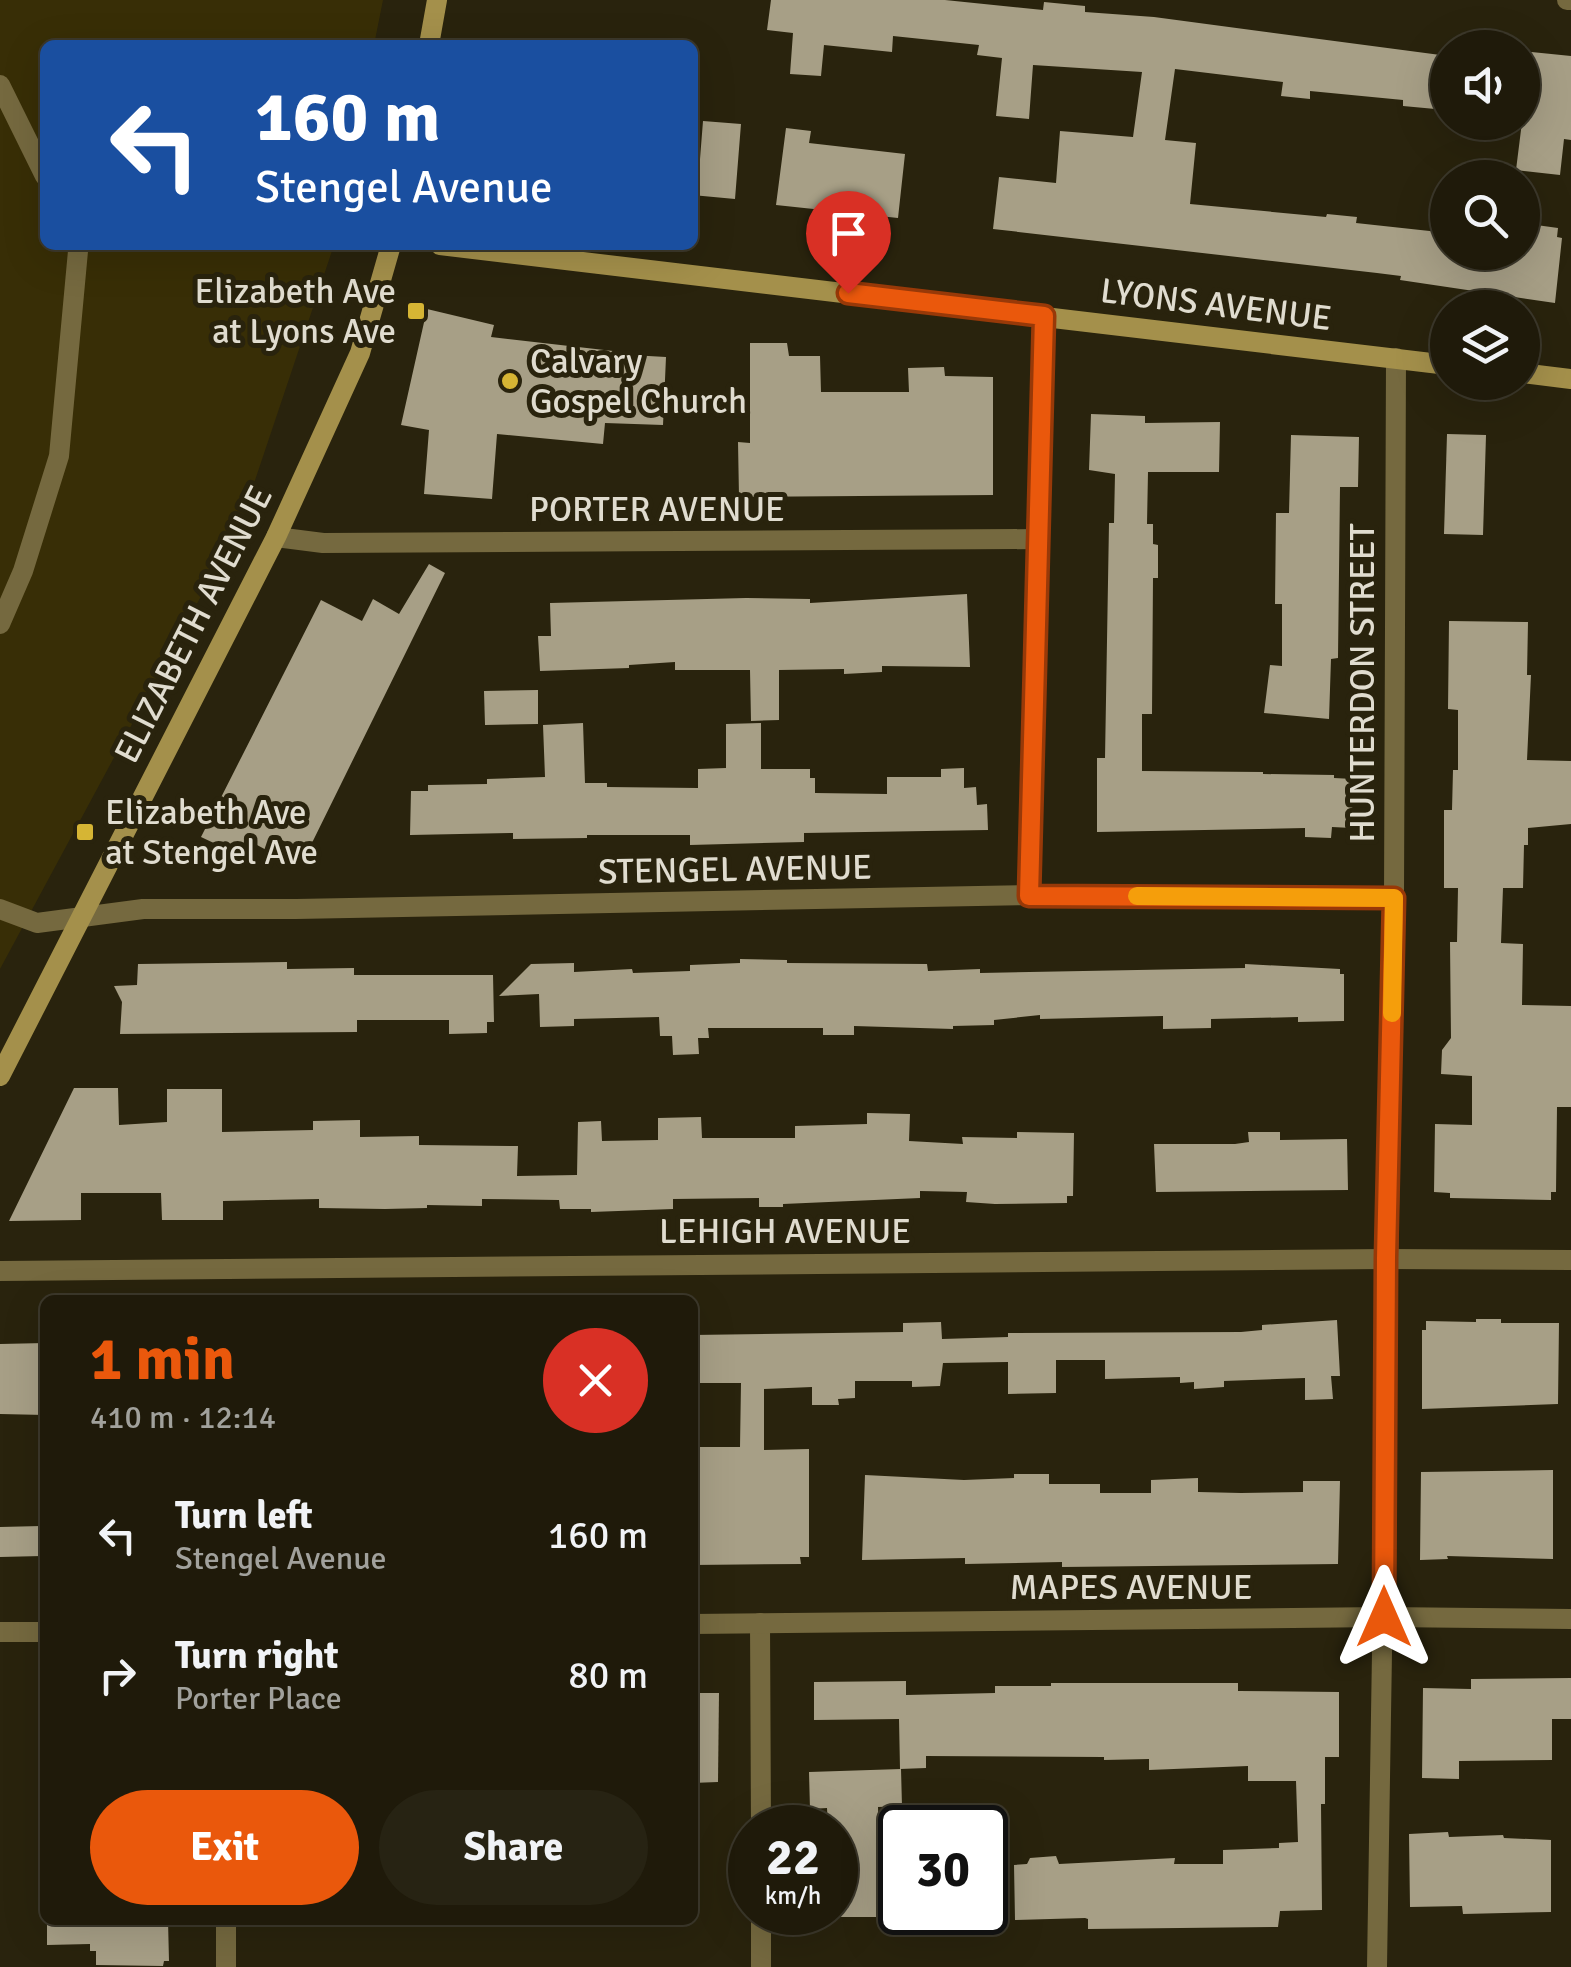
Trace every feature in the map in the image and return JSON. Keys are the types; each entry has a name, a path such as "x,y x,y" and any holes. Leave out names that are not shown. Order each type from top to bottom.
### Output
{"main road":[{"path":"429,40 437,0"},
{"name":"ELIZABETH AVENUE","path":"0,1076 276,537 360,353 390,250"},
{"name":"LYONS AVENUE","path":"483,250 1430,362"},
{"path":"1540,376 1571,379"}],"street":[{"path":"0,85 40,166"},
{"path":"0,624 22,571 59,456 78,250"},
{"path":"1029,896 1044,316"},
{"name":"HUNTERDON STREET","path":"1377,1967 1394,898 1396,358"},
{"name":"PORTER AVENUE","path":"276,537 323,543 1040,539"},
{"name":"STENGEL AVENUE","path":"0,909 37,923 143,909 296,910 1029,896 1394,898"},
{"name":"LEHIGH AVENUE","path":"0,1270 1386,1258 1571,1260"},
{"name":"MAPES AVENUE","path":"698,1624 1384,1617 1571,1619"},
{"path":"760,1623 761,1805"},
{"path":"0,1632 40,1632"},
{"path":"226,1925 226,1967"},
{"path":"761,1935 761,1967"}],"shaded area":[{"path":"0,0 383,0 375,40 40,40 40,250 332,250 241,522 0,969"}],"building":[{"path":"771,0 945,0 1043,10 1044,2 1085,6 1085,12 1154,17 1430,54 1430,109 1403,106 1403,100 1310,91 1310,99 1281,96 1283,82 1175,69 1165,140 1196,143 1190,204 1357,217 1356,223 1430,231 1430,270 1540,270 1540,226 1558,228 1557,237 1562,238 1555,303 1540,301 1540,290 1467,290 1400,280 1401,276 993,229 999,177 1056,183 1060,131 1133,137 1142,72 1033,65 1029,119 996,116 1002,58 977,55 979,45 893,36 892,52 824,45 821,76 790,74 793,33 767,30"},
{"path":"1540,53 1571,56 1571,140 1564,139 1560,175 1540,173 1540,160 1517,160 1520,140 1540,140"},
{"path":"703,121 741,124 735,199 698,196"},
{"path":"786,128 811,131 809,143 905,154 898,218 776,205"},
{"name":"Calvary Gospel Church","path":"427,309 494,325 491,337 613,354 666,357 663,425 605,423 603,444 497,434 492,499 424,494 429,430 401,425"},
{"path":"750,343 787,343 789,356 820,356 821,392 909,392 908,368 944,367 945,376 993,377 993,495 739,497 738,442 750,443"},
{"path":"1091,414 1145,416 1145,423 1220,422 1219,472 1148,472 1147,524 1153,524 1153,544 1158,545 1158,578 1153,578 1152,714 1142,714 1142,771 1263,772 1353,779 1352,828 1332,827 1331,838 1305,837 1305,828 1097,832 1097,758 1105,758 1109,523 1114,523 1115,474 1089,470"},
{"path":"1447,434 1486,435 1483,535 1444,534"},
{"path":"1291,435 1359,437 1358,487 1340,487 1338,658 1331,659 1329,719 1264,713 1270,665 1282,666 1282,604 1275,604 1276,513 1289,513"},
{"path":"429,564 445,573 307,853 280,839 272,853 257,845 252,850 240,844 235,853 201,837 321,600 362,621 373,599 399,614"},
{"path":"967,594 970,667 882,666 882,672 844,674 844,669 779,670 779,720 751,721 750,670 675,670 675,662 540,671 538,636 551,636 550,603 746,598 810,599 810,603"},
{"path":"1449,621 1528,622 1527,675 1531,675 1527,760 1571,761 1571,824 1528,828 1523,888 1503,888 1501,943 1523,944 1522,1005 1571,1006 1571,1107 1557,1107 1556,1192 1551,1192 1551,1200 1450,1198 1450,1193 1434,1192 1435,1124 1472,1125 1472,1076 1441,1074 1442,1050 1451,1038 1450,942 1457,942 1458,888 1444,888 1444,810 1452,810 1453,770 1458,770 1458,710 1448,709"},
{"path":"538,690 538,724 485,725 484,691"},
{"path":"583,723 585,783 607,783 607,787 698,788 698,769 726,768 726,724 761,723 761,769 810,769 810,778 815,778 815,793 887,794 887,777 941,777 941,769 964,768 964,788 976,787 977,805 987,804 988,830 804,833 804,842 690,845 690,835 513,839 513,833 410,835 411,791 428,791 428,785 487,784 487,779 545,777 543,725"},
{"path":"740,959 927,964 928,971 980,969 980,973 1245,968 1245,964 1340,969 1340,974 1344,974 1344,1021 1298,1022 1298,1017 1211,1019 1211,1028 1163,1029 1163,1016 1040,1019 1040,1015 953,1029 854,1026 854,1035 823,1035 823,1028 708,1028 709,1038 698,1038 699,1054 673,1055 672,1036 660,1036 659,1017 574,1019 574,1026 540,1027 539,994 499,996 531,964 574,963 574,972 632,969 633,973 690,971 690,965 740,963"},
{"path":"287,962 287,969 354,968 354,975 493,975 494,1022 487,1022 487,1033 449,1034 449,1020 357,1020 357,1032 120,1034 122,1002 114,986 137,985 138,964"},
{"path":"74,1088 118,1088 119,1125 167,1122 167,1089 222,1089 222,1132 313,1130 313,1121 360,1120 360,1137 419,1136 419,1145 518,1146 517,1176 577,1175 578,1122 601,1121 602,1141 658,1140 658,1118 701,1117 702,1138 795,1138 795,1126 867,1124 867,1113 910,1114 909,1141 963,1144 962,1137 1017,1138 1017,1132 1074,1133 1073,1196 1067,1196 1067,1203 995,1204 966,1202 967,1192 920,1191 920,1198 783,1207 759,1207 759,1198 673,1199 673,1209 591,1212 560,1209 559,1200 482,1199 482,1206 385,1209 319,1208 319,1199 223,1201 223,1220 162,1220 161,1193 81,1193 81,1220 9,1221"},
{"path":"1248,1132 1280,1132 1280,1140 1347,1139 1348,1190 1156,1192 1154,1144 1235,1144 1249,1142"},
{"path":"1337,1320 1340,1376 1331,1376 1333,1399 1305,1400 1305,1378 1224,1381 1224,1387 1194,1389 1194,1382 1180,1383 1180,1377 1105,1379 1105,1360 1056,1360 1056,1393 1008,1394 1008,1362 943,1363 940,1386 912,1387 912,1381 855,1381 855,1398 838,1399 839,1405 812,1405 812,1387 764,1389 764,1450 809,1449 809,1557 800,1557 801,1564 698,1565 698,1447 740,1447 741,1383 698,1383 698,1335 903,1332 903,1323 941,1322 942,1339 1008,1337 1008,1333 1241,1332 1262,1330 1262,1325"},
{"path":"1426,1321 1559,1323 1558,1404 1422,1409 1422,1330 1426,1330"},
{"path":"40,1343 40,1415 0,1414 0,1344"},
{"path":"1553,1470 1553,1559 1447,1556 1448,1559 1420,1560 1421,1472"},
{"path":"1014,1474 1049,1474 1049,1484 1100,1484 1100,1493 1151,1493 1151,1480 1198,1478 1198,1492 1241,1493 1303,1492 1303,1481 1340,1481 1338,1564 1062,1567 1062,1562 965,1564 965,1558 862,1560 865,1475 964,1480 1014,1478"},
{"path":"40,1526 40,1556 0,1557 0,1527"},
{"path":"1571,1678 1571,1719 1552,1719 1552,1760 1459,1761 1459,1779 1422,1778 1423,1688 1471,1689 1471,1679"},
{"path":"906,1681 906,1695 995,1693 995,1686 1051,1683 1238,1683 1238,1691 1339,1692 1339,1757 1325,1757 1325,1804 1321,1804 1322,1910 1280,1911 1278,1927 1088,1929 1085,1918 1015,1920 1014,1865 1027,1864 1030,1858 1056,1856 1059,1864 1175,1858 1174,1864 1223,1864 1223,1850 1279,1848 1279,1843 1298,1842 1296,1781 1248,1781 1248,1766 1149,1770 1149,1759 1104,1757 926,1756 926,1768 900,1769 899,1719 814,1720 814,1682"},
{"path":"698,1693 719,1693 718,1782 698,1783"},
{"path":"901,1769 902,1805 878,1805 878,1917 858,1917 858,1805 810,1805 809,1772"},
{"path":"1448,1832 1449,1837 1503,1835 1551,1840 1551,1912 1463,1914 1462,1906 1410,1907 1409,1834"},
{"path":"47,1925 168,1925 169,1961 164,1961 163,1966 96,1965 96,1951 90,1951 90,1944 47,1945"}],"slow traffic":[{"path":"1137,896 1394,898 1392,1013"}],"place":[{"name":"Elizabeth Ave at Lyons Ave","path":"416,311"},
{"name":"Calvary Gospel Church","path":"510,381"},
{"name":"Elizabeth Ave at Stengel Ave","path":"85,832"}],"route":[{"path":"848,293 1044,316 1029,896 1394,898 1384,1617"}]}
